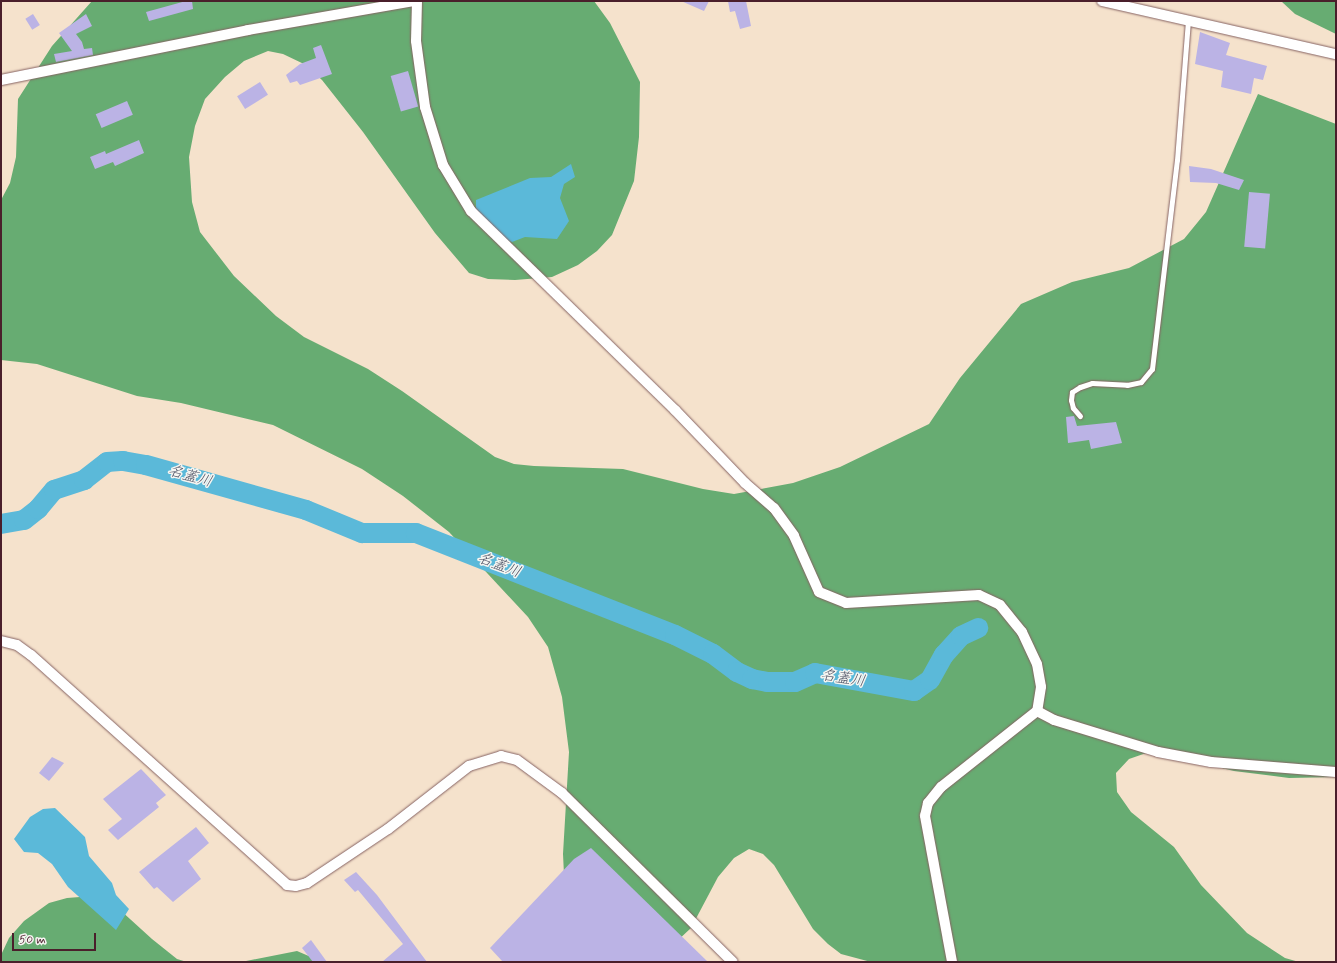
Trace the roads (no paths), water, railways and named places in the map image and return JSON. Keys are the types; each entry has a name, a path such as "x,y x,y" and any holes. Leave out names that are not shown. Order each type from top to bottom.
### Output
{"street":[{"path":"1,80 241,31 416,1 416,41 425,107 443,165 471,211 669,405 745,483 774,508 794,536 819,592 846,603 979,595 1000,605 1022,632 1037,664 1041,687 1037,712 941,787 928,803 925,816 952,962"},
{"path":"1102,1 1188,19 1336,54"},
{"path":"1,641 17,645 31,655 287,885 296,886 307,883 388,829 469,766 501,756 517,760 562,794 734,962"},
{"path":"1037,712 1054,720 1158,752 1211,762 1336,772"}],"lane":[{"path":"1080,416 1073,408 1071,400 1072,392 1080,387 1092,383 1127,385 1141,382 1152,369 1178,160 1188,19"}],"water":[{"path":"571,164 575,177 564,184 560,198 569,221 557,239 525,237 512,242 505,239 476,210 476,200 530,178 551,177"},
{"path":"55,808 85,837 89,856 112,883 116,895 129,909 116,930 68,887 52,864 38,853 24,852 14,839 30,817 43,809"}],"waterway":[{"name":"名蓋川","path":"1,524 24,520 38,509 54,490 84,480 107,462 123,461 146,465 306,510 362,533 416,533 675,635 713,654 737,672 752,679 768,682 795,682 815,673 914,691 930,680 944,655 961,636 978,628"}]}
